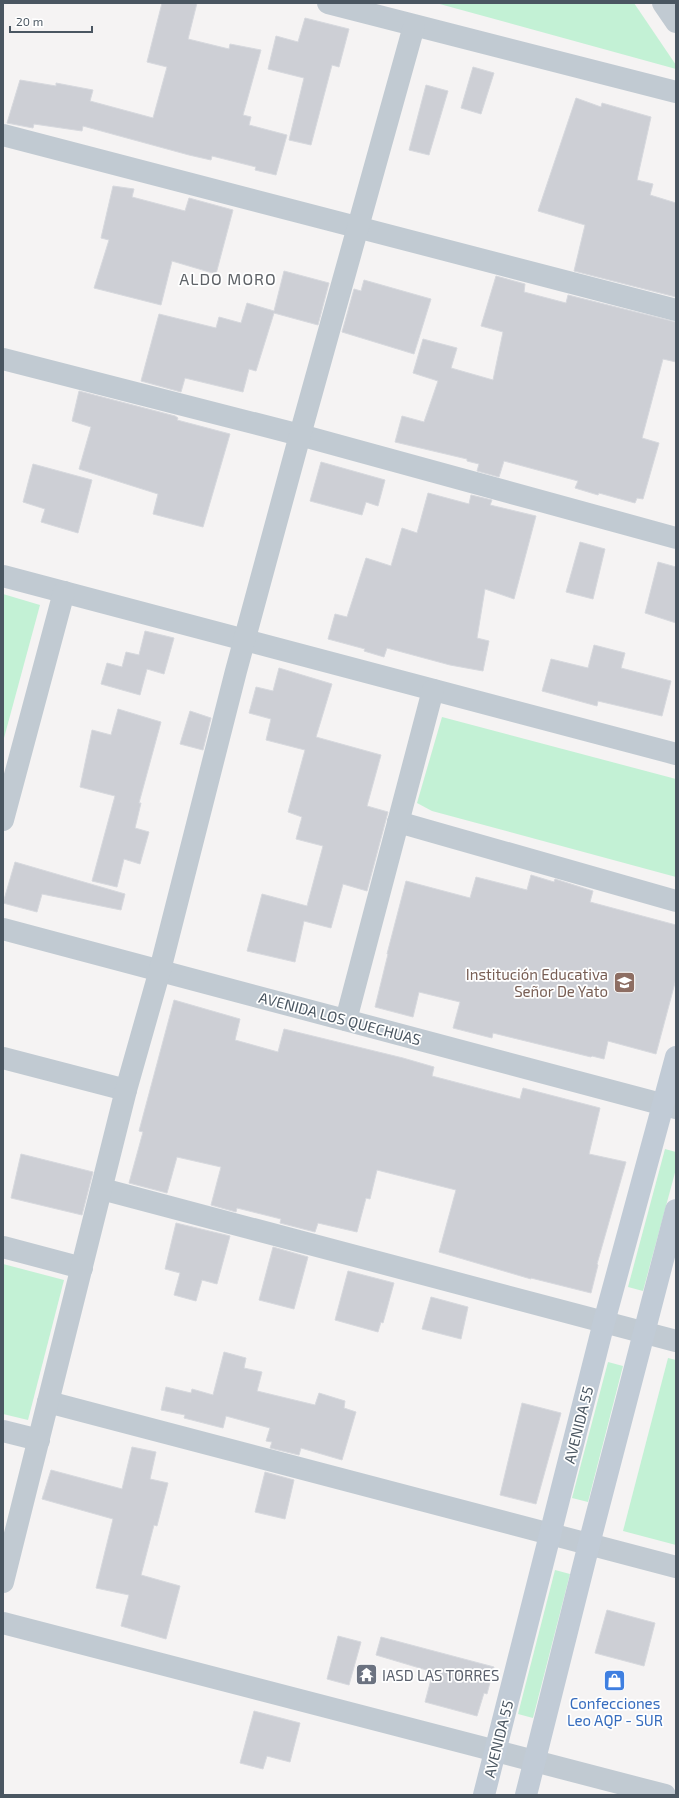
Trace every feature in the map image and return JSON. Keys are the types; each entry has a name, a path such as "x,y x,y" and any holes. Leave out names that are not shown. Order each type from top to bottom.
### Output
{"street":[{"path":"328,3 676,92"},
{"path":"663,3 676,22"},
{"path":"3,1582 126,1090 160,970 245,639 414,26"},
{"path":"3,135 676,310"},
{"path":"3,359 300,435 676,538"},
{"path":"3,576 676,754"},
{"path":"3,820 11,758 64,592"},
{"path":"346,1020 433,690"},
{"path":"398,822 676,901"},
{"name":"AVENIDA LOS QUECHUAS","path":"3,929 670,1107"},
{"name":"AVENIDA 55","path":"484,1795 604,1322 670,1107 676,1056"},
{"path":"3,1058 126,1090"},
{"path":"102,1189 676,1341"},
{"path":"526,1795 643,1332 676,1210"},
{"path":"3,1247 82,1268"},
{"path":"48,1402 676,1567"},
{"path":"3,1431 39,1440"},
{"path":"3,1623 665,1795"}],"green space":[{"path":"436,3 634,3 676,65 676,69"},
{"path":"3,594 40,605 4,738 3,738"},
{"path":"442,717 676,779 676,877 432,811 417,803"},
{"path":"665,1149 676,1152 676,1169 643,1291 628,1287"},
{"path":"3,1264 64,1280 28,1420 3,1414"},
{"path":"668,1358 676,1360 676,1545 623,1531"},
{"path":"608,1362 623,1366 588,1502 572,1498"},
{"path":"555,1570 570,1574 533,1718 518,1714"}],"building":[{"path":"162,3 197,3 188,39 229,49 230,44 261,50 243,115 251,117 249,125 287,135 276,175 255,170 256,167 212,156 211,160 189,155 83,126 82,131 34,124 33,128 7,123 20,80 56,86 56,83 93,90 90,101 153,118 167,67 147,62"},
{"path":"305,18 349,29 339,67 332,65 311,145 289,140 304,78 268,69 276,36 298,42"},
{"path":"473,67 494,73 481,114 461,108"},
{"path":"426,85 448,91 429,155 409,150"},
{"path":"576,98 601,107 602,103 651,117 637,180 653,184 650,195 676,203 676,297 574,271 585,225 538,211"},
{"path":"113,186 134,189 132,197 185,211 189,198 233,210 216,274 172,261 161,305 94,288 109,240 101,238"},
{"path":"284,271 329,283 318,325 274,313 256,371 249,369 243,392 185,378 181,392 141,381 159,314 216,328 219,317 241,323 247,303 274,311"},
{"path":"496,276 525,284 524,292 566,303 568,295 676,322 676,362 663,359 642,438 659,443 643,499 637,498 635,503 599,493 598,495 575,488 578,481 504,461 499,477 477,471 479,464 467,461 467,459 395,442 402,416 424,422 438,381 413,373 423,339 457,348 451,368 493,380 503,332 481,326"},
{"path":"364,280 431,299 414,354 342,332 354,289 361,291"},
{"path":"79,391 175,416 178,418 177,420 230,434 203,527 153,514 158,494 79,469 91,427 72,421"},
{"path":"321,462 385,480 378,506 366,502 362,515 310,501"},
{"path":"33,464 92,480 78,533 41,522 45,509 23,502"},
{"path":"428,493 469,504 471,495 492,500 490,505 536,516 514,599 485,589 477,638 489,641 483,671 450,665 387,648 384,657 364,651 365,649 328,639 335,614 347,617 366,558 391,566 402,528 417,533"},
{"path":"580,542 605,549 593,599 566,592"},
{"path":"658,562 676,567 676,623 645,613"},
{"path":"145,631 174,638 164,674 147,669 140,695 101,684 107,663 122,667 126,652 139,655"},
{"path":"594,645 625,653 621,668 671,681 662,716 598,701 597,706 542,691 551,659 588,668"},
{"path":"279,668 332,684 316,737 381,755 367,806 388,812 367,891 343,884 331,928 304,921 295,962 247,951 262,894 307,906 323,846 296,839 302,817 288,812 305,750 266,740 271,719 249,713 256,687 273,691"},
{"path":"118,709 161,722 139,803 141,803 135,828 149,832 140,864 124,859 117,887 92,881 115,796 80,787 92,730 111,735"},
{"path":"190,711 211,718 203,750 180,744"},
{"path":"15,862 125,894 121,910 42,894 37,912 3,903"},
{"path":"531,875 554,882 555,879 593,891 590,902 676,925 676,979 656,1054 608,1041 604,1059 493,1033 492,1038 453,1028 460,1002 419,992 413,1017 375,1007 406,881 470,898 476,877 527,890"},
{"path":"174,1000 240,1019 235,1040 278,1052 284,1029 434,1067 432,1076 520,1099 523,1088 600,1108 589,1154 626,1162 597,1264 591,1293 531,1279 439,1252 456,1190 377,1170 370,1199 366,1198 357,1232 318,1223 315,1232 280,1223 281,1219 237,1208 236,1212 211,1205 221,1167 177,1157 167,1193 129,1183 143,1132 139,1131"},
{"path":"21,1154 93,1172 82,1215 11,1198"},
{"path":"176,1223 230,1236 217,1284 202,1280 196,1301 174,1295 180,1273 165,1269"},
{"path":"273,1247 308,1257 294,1309 259,1300"},
{"path":"348,1271 394,1283 383,1323 381,1322 378,1332 335,1320"},
{"path":"431,1297 468,1307 461,1339 422,1329"},
{"path":"224,1352 246,1358 244,1368 262,1372 257,1391 315,1405 319,1393 345,1401 344,1408 356,1412 342,1460 301,1448 299,1455 270,1448 272,1442 266,1441 270,1428 226,1416 223,1428 184,1418 185,1415 161,1410 166,1387 191,1393 192,1389 213,1395"},
{"path":"522,1403 561,1413 536,1504 500,1495"},
{"path":"132,1447 156,1452 150,1479 168,1483 157,1526 154,1525 141,1575 180,1586 166,1639 121,1626 129,1595 96,1588 113,1519 42,1499 51,1470 122,1489"},
{"path":"265,1472 294,1480 285,1519 255,1512"},
{"path":"607,1610 655,1623 644,1666 595,1653"},
{"path":"338,1636 361,1642 349,1685 327,1679"},
{"path":"381,1637 494,1667 487,1694 484,1693 477,1716 425,1702 433,1672 376,1655"},
{"path":"254,1711 300,1723 290,1762 267,1756 263,1769 240,1763"}],"place":[{"name":"Institución Educativa Señor De Yato","path":"624,983"},
{"name":"IASD LAS TORRES","path":"366,1675"},
{"name":"Confecciones Leo AQP - SUR","path":"615,1680"}],"district":[{"name":"ALDO MORO","path":"228,278"}]}
